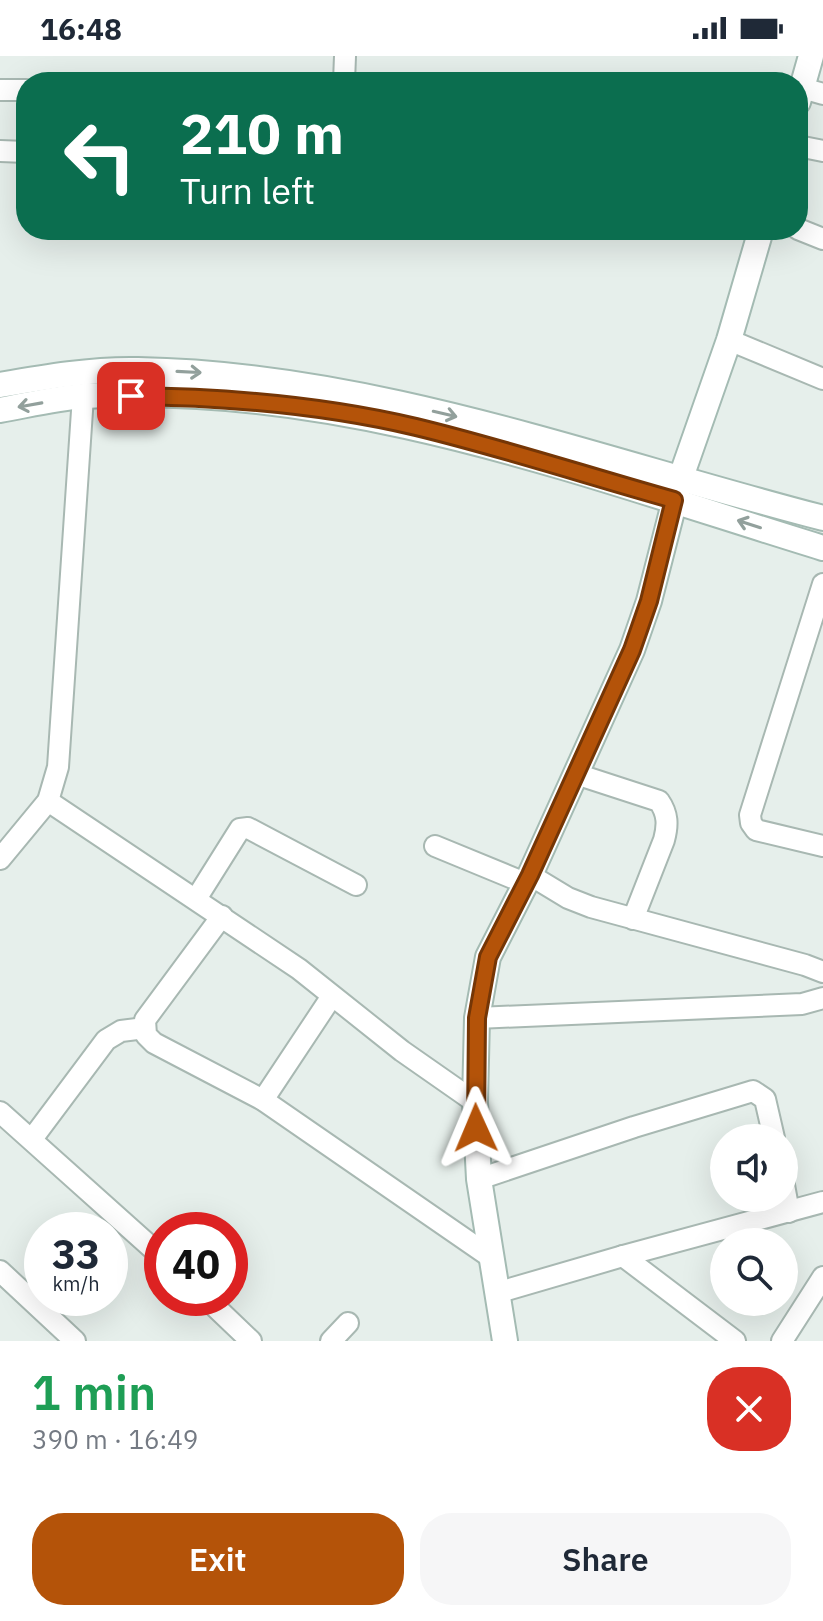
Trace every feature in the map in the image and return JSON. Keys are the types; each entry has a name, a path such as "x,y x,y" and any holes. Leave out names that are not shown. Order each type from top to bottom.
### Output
{"main road":[{"path":"808,94 811,56"},
{"path":"505,1341 479,1179 475,1102 477,1018 488,957 576,774 636,638 649,601 677,490 729,340 758,240"},
{"path":"0,385 87,372 137,370 267,378 328,388 458,417 677,490 823,548"},
{"path":"0,410 83,396 203,397 307,407 415,427 677,490 823,518"}],"street":[{"path":"729,340 823,379"},
{"path":"0,859 48,801 58,767 83,396"},
{"path":"823,584 750,815 756,830 823,846"},
{"path":"576,774 659,801 665,810 668,826 664,840 633,919"},
{"path":"48,801 299,969 402,1051 475,1102"},
{"path":"196,899 240,829 248,828 356,885"},
{"path":"435,846 527,879 579,903 823,972"},
{"path":"222,916 145,1020 145,1028 154,1043 263,1100 492,1258"},
{"path":"263,1100 332,996"},
{"path":"477,1018 802,1004 823,998"},
{"path":"32,1139 106,1040 121,1031 145,1028"},
{"path":"479,1179 753,1091 765,1099 771,1124"},
{"path":"0,1112 144,1241"},
{"path":"798,1209 823,1202"},
{"path":"496,1293 789,1212"},
{"path":"623,1256 735,1341"},
{"path":"0,1271 75,1341"},
{"path":"782,1341 823,1277"},
{"path":"225,1316 251,1341"},
{"path":"331,1341 348,1323"}],"route":[{"path":"131,396 203,397 307,407 415,427 674,500 649,601 632,650 530,875 488,957 477,1018 476,1128"}]}
